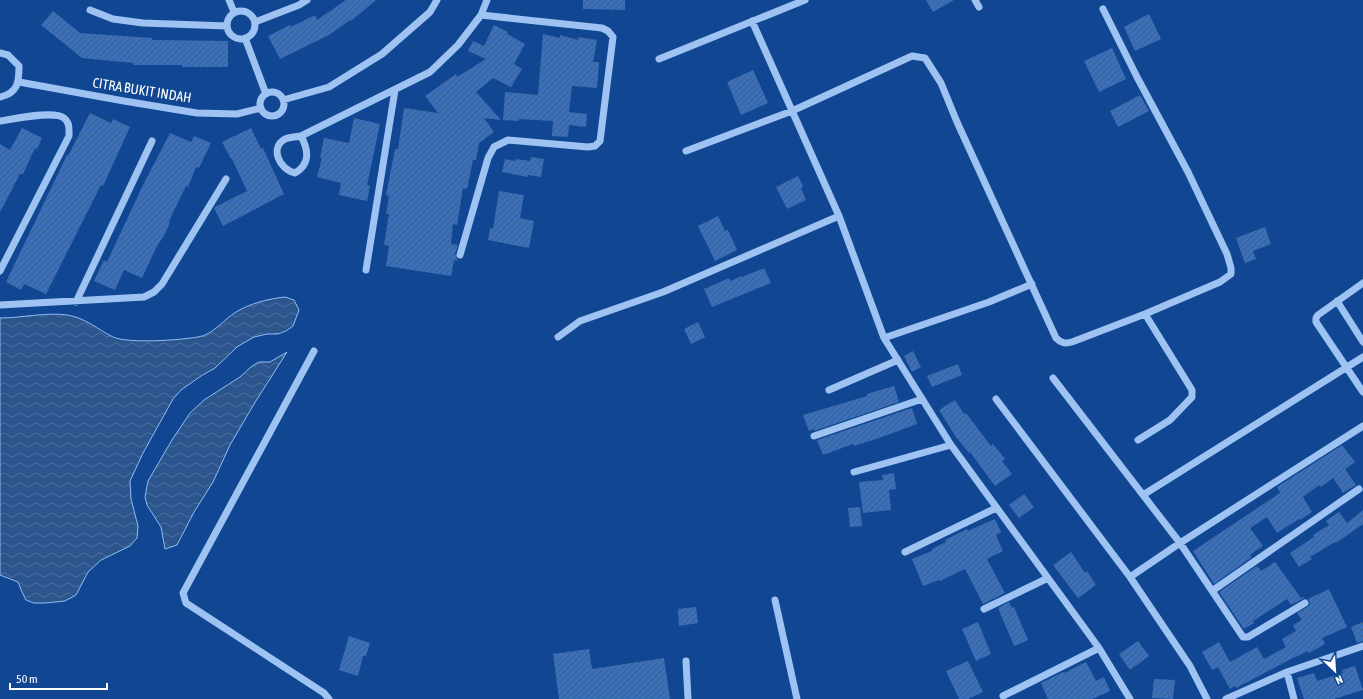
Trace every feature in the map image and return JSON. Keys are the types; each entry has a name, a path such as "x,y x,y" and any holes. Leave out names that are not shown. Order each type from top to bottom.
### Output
{"street":[{"path":"229,0 234,12"},
{"path":"255,22 299,5 307,0"},
{"path":"283,100 330,87 382,54 430,12 437,0"},
{"path":"301,136 307,152 305,164 302,169 295,173 289,172 282,166 278,157 277,150 280,143 291,137 301,136 430,72 458,45 480,15 487,0"},
{"path":"659,58 805,0"},
{"path":"686,151 792,111 912,56 925,58 941,83 1056,338 1059,342 1066,344 1146,314 1220,282 1231,274 1227,254 1188,172 1137,77 1103,9"},
{"path":"90,10 113,19 227,26"},
{"path":"234,12 247,12 255,22 253,32 245,38 235,38 228,31 227,21 234,12"},
{"path":"460,254 488,158 494,147 508,140 588,147 595,146 600,141 613,37 608,31 602,28 480,15"},
{"path":"752,21 839,216 884,338 951,445 1098,648 1130,699"},
{"path":"245,38 266,94"},
{"path":"0,53 8,55 19,66 19,82 12,92 0,97"},
{"name":"CITRA BUKIT INDAH","path":"19,82 198,113 237,114 261,108"},
{"path":"366,270 395,90"},
{"path":"276,93 283,100 282,110 278,114 273,116 268,115 261,108 262,98 266,94 276,93"},
{"path":"0,121 49,114 64,118 69,125 69,136 0,271"},
{"path":"76,302 152,141"},
{"path":"0,305 76,302 144,297 154,292 162,284 226,179"},
{"path":"558,337 580,321 663,292 839,216"},
{"path":"1363,283 1318,315 1316,318 1316,322 1363,392"},
{"path":"884,338 989,302 1032,284"},
{"path":"1337,301 1363,342"},
{"path":"1138,440 1170,420 1192,397 1192,390 1146,314"},
{"path":"314,351 182,593 186,603 324,693 329,699"},
{"path":"1144,495 1363,357"},
{"path":"829,390 898,360"},
{"path":"1053,378 1180,543 1240,633 1245,638 1305,603"},
{"path":"814,436 922,399"},
{"path":"996,399 1130,578 1190,666 1207,699"},
{"path":"1130,578 1180,543 1363,426"},
{"path":"854,472 951,445"},
{"path":"1212,591 1359,489"},
{"path":"905,552 996,508"},
{"path":"984,609 1048,578"},
{"path":"775,600 797,699"},
{"path":"1226,699 1287,672 1363,646"},
{"path":"1003,696 1098,648"},
{"path":"686,661 688,699"},
{"path":"1287,672 1294,699"}],"water":[{"path":"285,297 294,300 299,310 293,326 278,334 267,334 254,337 237,347 215,368 181,390 173,399 143,453 130,481 131,499 138,526 137,538 130,546 101,560 88,572 76,595 65,601 45,603 34,603 26,600 18,582 0,575 0,318 50,314 67,315 74,316 113,337 121,339 142,341 167,340 203,336 232,315 248,306"},
{"path":"287,352 230,445 213,482 194,512 177,545 165,549 161,527 147,505 145,497 148,481 172,440 190,413 204,400 240,377 252,366 259,362 270,362"}],"building":[{"path":"346,0 376,0 351,21 350,20 329,35 280,59 268,36 315,15 317,20"},
{"path":"583,0 625,0 625,10 583,9"},
{"path":"926,0 954,0 933,12"},
{"path":"53,11 80,33 152,38 152,40 228,41 228,67 133,65 133,63 82,58 41,25"},
{"path":"1149,14 1161,39 1135,51 1124,27"},
{"path":"494,25 508,32 507,34 525,44 514,64 522,69 511,87 493,78 476,92 501,120 484,118 494,132 479,143 476,160 473,160 467,189 463,188 457,225 453,224 451,244 458,245 455,254 457,261 454,260 451,276 386,266 389,246 384,245 389,214 386,214 389,196 386,195 395,149 398,149 404,108 438,113 425,96 456,74 457,77 486,59 468,51 473,41 484,46"},
{"path":"543,34 560,38 560,35 578,40 578,37 597,40 593,62 599,62 597,88 572,86 569,112 587,114 586,127 569,125 568,137 552,136 553,121 519,119 518,121 503,120 505,92 538,95"},
{"path":"1112,48 1126,79 1099,92 1084,61"},
{"path":"753,70 768,103 741,115 727,82"},
{"path":"1140,95 1149,111 1118,127 1110,111"},
{"path":"90,113 111,123 113,119 130,127 103,186 101,185 46,294 24,284 21,290 6,282 67,155 68,156"},
{"path":"354,118 380,124 367,185 370,186 367,201 339,195 341,183 317,177 322,158 320,158 324,138 349,143"},
{"path":"22,128 42,138 37,149 35,148 23,174 20,174 0,212 0,144 10,150"},
{"path":"251,128 261,149 263,148 284,194 223,226 214,208 247,191 222,142"},
{"path":"170,133 191,142 194,136 211,143 199,168 196,167 188,187 186,186 169,221 170,222 166,232 156,248 142,278 124,270 115,290 94,281 104,260 107,262 141,189"},
{"path":"531,157 544,159 541,177 528,175 528,177 502,172 505,159 530,161"},
{"path":"798,176 803,186 801,188 806,200 787,209 776,187"},
{"path":"499,191 524,195 520,218 534,221 529,248 488,240 490,228 493,229"},
{"path":"718,216 725,231 728,230 737,250 715,261 698,226"},
{"path":"1265,227 1271,244 1253,251 1256,259 1245,263 1236,238"},
{"path":"764,268 771,283 712,307 704,289 729,278 730,281"},
{"path":"698,322 705,337 691,344 684,329"},
{"path":"913,351 921,367 912,372 904,356"},
{"path":"958,364 962,375 932,387 927,376"},
{"path":"894,386 899,402 814,431 814,429 809,431 803,415 867,396 867,394"},
{"path":"955,400 964,414 966,413 991,446 993,444 1005,459 1002,461 1012,474 995,486 970,452 969,453 956,437 939,410"},
{"path":"912,408 917,424 879,438 854,446 853,444 823,455 817,440"},
{"path":"1342,445 1355,462 1345,469 1356,485 1343,493 1333,478 1321,487 1319,485 1303,497 1312,512 1300,520 1299,519 1277,533 1267,517 1250,528 1263,546 1250,555 1252,557 1214,584 1193,551 1280,493 1277,487"},
{"path":"894,473 896,489 889,490 891,510 863,513 859,482 883,480 882,475"},
{"path":"1024,494 1034,507 1019,518 1009,505"},
{"path":"860,507 862,526 850,527 848,508"},
{"path":"1363,510 1363,524 1336,543 1335,542 1310,557 1312,559 1299,567 1290,553 1314,537 1313,535 1329,525 1326,521 1339,512 1347,523"},
{"path":"995,519 1001,532 996,535 1003,551 987,559 1005,593 983,604 965,569 940,581 939,580 923,586 912,559 932,551 932,549 946,542 945,540 967,529 968,531"},
{"path":"1071,552 1085,573 1087,571 1096,585 1078,598 1053,565"},
{"path":"1275,562 1301,598 1304,598 1291,605 1287,599 1253,621 1254,623 1244,629 1219,592 1257,566 1261,571"},
{"path":"1329,589 1347,627 1322,638 1325,644 1309,653 1308,651 1291,659 1236,688 1235,686 1230,689 1218,667 1212,670 1202,652 1219,642 1230,662 1257,647 1264,659 1286,647 1282,639 1296,631 1293,625 1302,620 1297,613 1309,606 1310,603 1308,599"},
{"path":"1009,602 1012,608 1014,607 1028,640 1014,646 998,608"},
{"path":"696,607 698,623 679,626 678,609"},
{"path":"978,622 991,654 976,661 962,629"},
{"path":"1363,622 1363,641 1357,643 1351,627"},
{"path":"349,636 370,643 366,656 363,656 358,676 339,670"},
{"path":"1138,641 1149,656 1130,670 1119,654"},
{"path":"589,649 592,669 664,658 670,699 559,699 553,654"},
{"path":"968,661 983,692 968,699 959,699 946,671"},
{"path":"1086,662 1096,681 1104,677 1110,691 1092,699 1048,699 1041,683"},
{"path":"1355,666 1363,690 1334,699 1304,699 1297,678 1314,673 1317,681 1343,673 1342,670"},
{"path":"1154,679 1175,680 1173,699 1152,698"}]}
